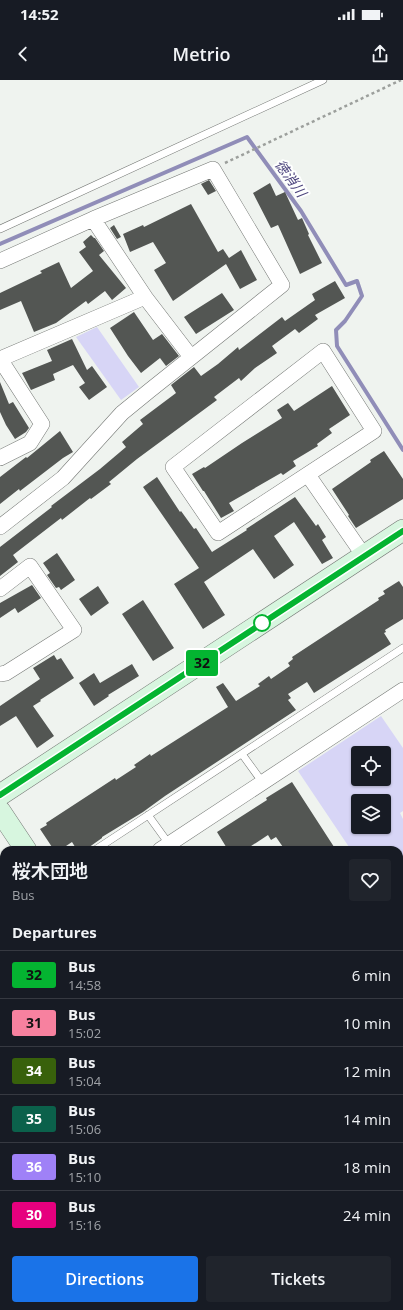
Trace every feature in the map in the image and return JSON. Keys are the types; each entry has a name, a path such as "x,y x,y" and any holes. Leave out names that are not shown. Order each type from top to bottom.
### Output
{"main road":[{"path":"0,795 403,530"},
{"path":"0,811 23,846"}],"street":[{"path":"0,262 213,168 282,285 122,414 63,478 0,527"},
{"path":"93,220 145,296 191,357"},
{"path":"0,458 30,443 42,424 0,359 145,296"},
{"path":"323,351 374,431 308,475 218,533 173,467 323,351"},
{"path":"308,475 364,556"},
{"path":"0,589 30,566 74,630 6,673 0,674"},
{"path":"166,846 403,690"}],"lane":[{"path":"0,229 323,80"},
{"path":"102,846 403,648"},
{"path":"242,754 263,783"},
{"path":"148,815 164,846"}],"path":[{"path":"213,168 401,80"}],"shaded area":[{"path":"97,327 139,387 121,400 76,337"},
{"path":"381,716 403,748 403,811 400,813 403,819 403,846 348,846 298,771"}],"building":[{"path":"209,180 216,191 208,195 201,184"},
{"path":"270,183 276,196 285,192 298,220 302,218 309,234 308,235 322,263 300,274 278,225 271,228 253,193"},
{"path":"191,204 218,252 223,249 229,258 241,250 257,280 240,289 226,264 173,301 154,270 166,263 153,242 130,252 123,234 143,225 144,227"},
{"path":"114,225 121,237 117,239 110,228"},
{"path":"91,235 95,238 104,251 99,255 126,288 112,300 105,291 88,304 86,301 56,323 34,332 21,301 0,310 0,293 42,273 40,271 59,262 71,288 93,271 79,252 86,247 83,242"},
{"path":"335,281 345,298 315,315 318,319 299,333 295,329 272,346 277,353 255,368 241,381 239,378 214,397 217,400 137,459 109,482 111,484 62,520 61,518 13,555 18,562 0,576 0,547 126,447 122,442 143,424 140,420 176,393 171,385 194,367 201,376 238,347 239,350 282,317 285,321 315,300 312,294"},
{"path":"222,293 234,310 196,334 184,317"},
{"path":"134,312 153,340 162,334 179,356 166,366 160,358 141,373 110,328"},
{"path":"72,339 87,370 92,366 107,387 89,400 79,387 85,383 73,365 53,374 55,380 31,390 22,373 52,361 47,350"},
{"path":"0,382 9,404 13,402 29,428 26,432 15,439 0,412"},
{"path":"332,386 350,415 329,429 332,433 317,444 318,446 293,461 296,466 283,475 281,473 229,503 234,511 221,518 192,474 204,467 205,468 282,418 277,410 288,403 294,411"},
{"path":"60,431 73,452 0,504 0,477 26,457 27,458"},
{"path":"384,451 403,479 403,499 356,528 332,489 371,462 370,460"},
{"path":"157,477 180,512 181,511 194,529 196,528 212,552 295,497 316,526 318,524 326,537 322,540 333,558 322,564 294,522 274,536 294,565 274,579 253,549 204,582 225,615 203,629 174,584 199,568 143,487"},
{"path":"57,553 75,580 61,590 59,587 56,588 47,575 50,573 43,563"},
{"path":"399,581 403,587 403,619 385,630 386,632 384,633 391,644 314,693 307,682 288,694 291,698 288,700 296,710 143,812 102,837 91,846 74,846 72,842 66,846 51,846 40,829 47,825 46,823 115,778 116,780 136,767 134,765 150,754 151,756 228,707 216,687 223,683 236,701 260,686 258,684 269,676 271,679 290,666 288,663 293,659 292,657 379,600 378,598 385,594 383,591"},
{"path":"32,585 41,598 18,613 15,608 0,618 0,603"},
{"path":"98,586 109,603 91,616 79,599"},
{"path":"143,600 174,648 153,661 122,614"},
{"path":"54,655 57,660 61,658 74,678 33,706 54,736 37,748 16,716 0,726 0,706 40,679 33,668"},
{"path":"132,664 139,676 108,695 109,696 94,706 79,683 94,673 100,683"},
{"path":"292,782 333,846 282,846 276,837 271,840 268,835 251,846 226,846 217,832 267,800 266,798"}],"waterway":[{"name":"徳消川","path":"0,244 247,137 301,211 346,285 357,281 362,296 345,321 336,330 337,346 403,450"}],"bus line":[{"name":"32","path":"0,795 403,531"}]}
